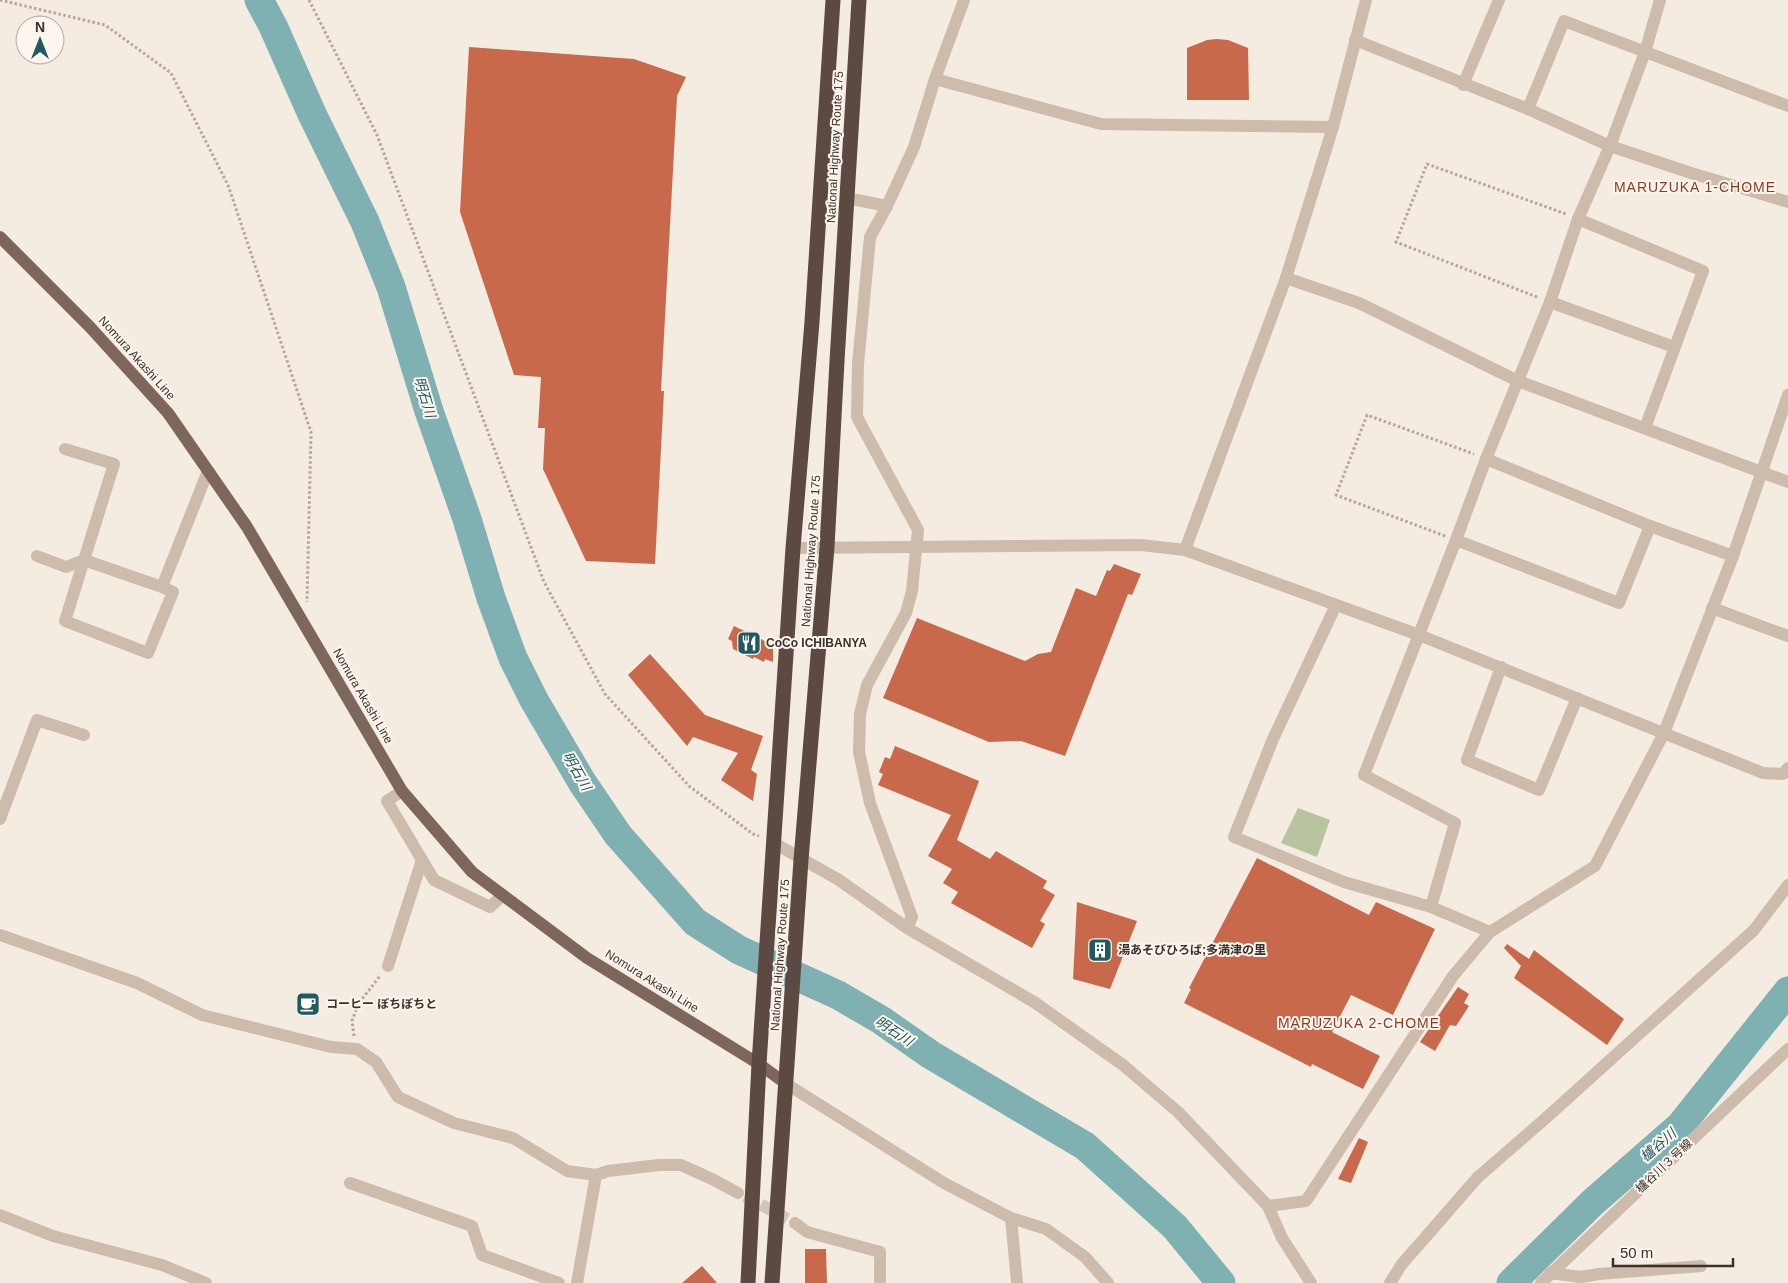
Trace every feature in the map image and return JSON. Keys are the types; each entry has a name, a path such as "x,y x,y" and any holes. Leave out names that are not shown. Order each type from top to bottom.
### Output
{"highway":[{"name":"National Highway Route 175","path":"748,1283 770,890 793,548 812,322 833,0"},
{"name":"National Highway Route 175","path":"772,1283 785,1083 828,547 837,361 859,0"}],"main road":[{"name":"Nomura Akashi Line","path":"0,237 89,326 162,406 248,527 402,791 472,872 588,958 759,1064 785,1083"}],"street":[{"path":"907,928 912,918 870,803 859,752 860,714 867,685 906,613 912,591 918,530 857,418 858,364 870,237 887,206 914,147 935,78 964,0"},
{"path":"1185,550 1286,278 1333,127 1366,0"},
{"path":"1463,85 1499,0"},
{"path":"1431,907 1455,823 1364,775 1486,459 1550,302 1578,219 1610,146 1645,52 1660,0"},
{"path":"1528,109 1564,21 1788,106"},
{"path":"1355,40 1463,85 1528,109 1610,146 1788,202"},
{"path":"935,78 1101,124 1333,127"},
{"path":"848,198 887,206"},
{"path":"1578,219 1704,271 1645,428"},
{"path":"1286,278 1359,303 1518,381 1788,482"},
{"path":"1550,302 1674,348"},
{"path":"837,361 858,364"},
{"path":"1268,1206 1306,1201 1453,976 1490,932 1595,866 1664,733 1733,556 1788,395"},
{"path":"37,556 66,567 84,560 173,592 148,653 65,621 84,560 114,464 65,449"},
{"path":"1486,459 1650,526 1733,556"},
{"path":"162,587 208,471"},
{"path":"1456,540 1618,603 1650,526"},
{"path":"793,548 1141,545 1185,550 1419,635 1763,773 1783,774 1788,768"},
{"path":"1336,605 1273,739 1234,837 1344,882 1431,907 1490,932"},
{"path":"1712,608 1788,636"},
{"path":"1501,668 1467,760 1539,790 1577,698"},
{"path":"0,819 37,720 84,735"},
{"path":"402,791 387,801 434,880 490,907 504,895"},
{"path":"774,843 839,880 907,928 1034,1002 1123,1065 1178,1112 1268,1206 1282,1238 1311,1283"},
{"path":"388,966 422,860"},
{"path":"1390,1283 1402,1264 1478,1177 1754,930 1788,885"},
{"path":"0,935 137,984 202,1015 331,1047 357,1049 376,1062 398,1097 454,1123 513,1138 568,1171 596,1175 608,1171 658,1165 681,1165 738,1193"},
{"name":"櫨谷川３号線","path":"1541,1283 1788,1049"},
{"path":"785,1083 944,1183 1011,1218 1046,1230 1085,1257 1108,1283"},
{"path":"576,1283 596,1175"},
{"path":"350,1183 472,1226 482,1255 559,1283"},
{"path":"0,1215 54,1236 162,1265 206,1283"},
{"path":"1011,1218 1017,1283"},
{"path":"795,1222 807,1232 880,1252 880,1283"},
{"path":"1550,1273 1581,1277 1701,1266"}],"path":[{"path":"0,0 105,25 171,73 228,184 312,432 306,627"},
{"path":"309,0 377,135 544,582 605,694 689,786 753,834 774,843"},
{"path":"1550,302 1396,242 1427,164 1578,219"},
{"path":"1456,540 1336,495 1367,415 1486,459"},
{"path":"357,1049 352,1021 359,1003 388,966"}],"green space":[{"path":"1298,808 1330,820 1317,857 1281,843"}],"building":[{"path":"1207,40 1228,40 1248,48 1249,100 1187,100 1187,48"},
{"path":"469,47 634,59 686,77 677,96 661,391 664,391 655,564 586,561 543,469 545,428 538,428 541,377 514,375 460,212"},
{"path":"1114,564 1141,574 1132,595 1128,594 1065,756 1021,741 989,742 883,698 917,618 1025,661 1038,654 1051,652 1076,588 1096,596 1107,570 1110,571"},
{"path":"734,626 773,645 773,662 765,659 764,662 754,657 753,659 733,649 732,641 728,639"},
{"path":"650,654 705,715 763,736 751,770 757,774 753,801 721,780 738,753 693,737 687,746 628,675"},
{"path":"895,746 979,781 957,840 990,859 996,851 1047,881 1043,888 1055,895 1040,921 1045,924 1032,948 951,903 958,892 943,883 952,869 928,856 951,815 878,785 883,774 879,772 885,757 890,759"},
{"path":"1257,858 1369,915 1376,902 1435,929 1393,1015 1351,995 1332,1032 1380,1056 1363,1089 1312,1064 1311,1067 1184,1003 1191,989 1189,988"},
{"name":"湯あそびひろば;多満津の里","path":"1077,902 1137,921 1110,989 1073,979"},
{"path":"1507,944 1529,959 1534,950 1624,1019 1607,1045 1514,978 1521,966 1504,948"},
{"path":"1458,987 1469,994 1464,1003 1469,1006 1456,1026 1450,1025 1435,1051 1420,1042"},
{"path":"1359,1138 1368,1142 1351,1183 1338,1179"},
{"path":"805,1249 826,1249 827,1283 805,1283"},
{"path":"702,1266 717,1283 682,1283"}],"waterway":[{"name":"明石川","path":"259,0 365,222 391,287 429,411 467,519 491,598 513,658 534,700 582,782 618,835 695,922 739,950 838,995 881,1020 931,1055 1085,1146 1175,1227 1221,1283"},
{"name":"櫨谷川","path":"1511,1283 1592,1203 1680,1126 1788,991"}],"tunnel":[{"path":"745,1196 795,1223"}],"place":[{"name":"CoCo ICHIBANYA","path":"749,643"},
{"name":"湯あそびひろば;多満津の里","path":"1100,950"},
{"name":"コーヒー ぼちぼちと","path":"308,1004"}],"district":[{"name":"MARUZUKA 1-CHOME","path":"1695,187"},
{"name":"MARUZUKA 2-CHOME","path":"1359,1023"}]}
